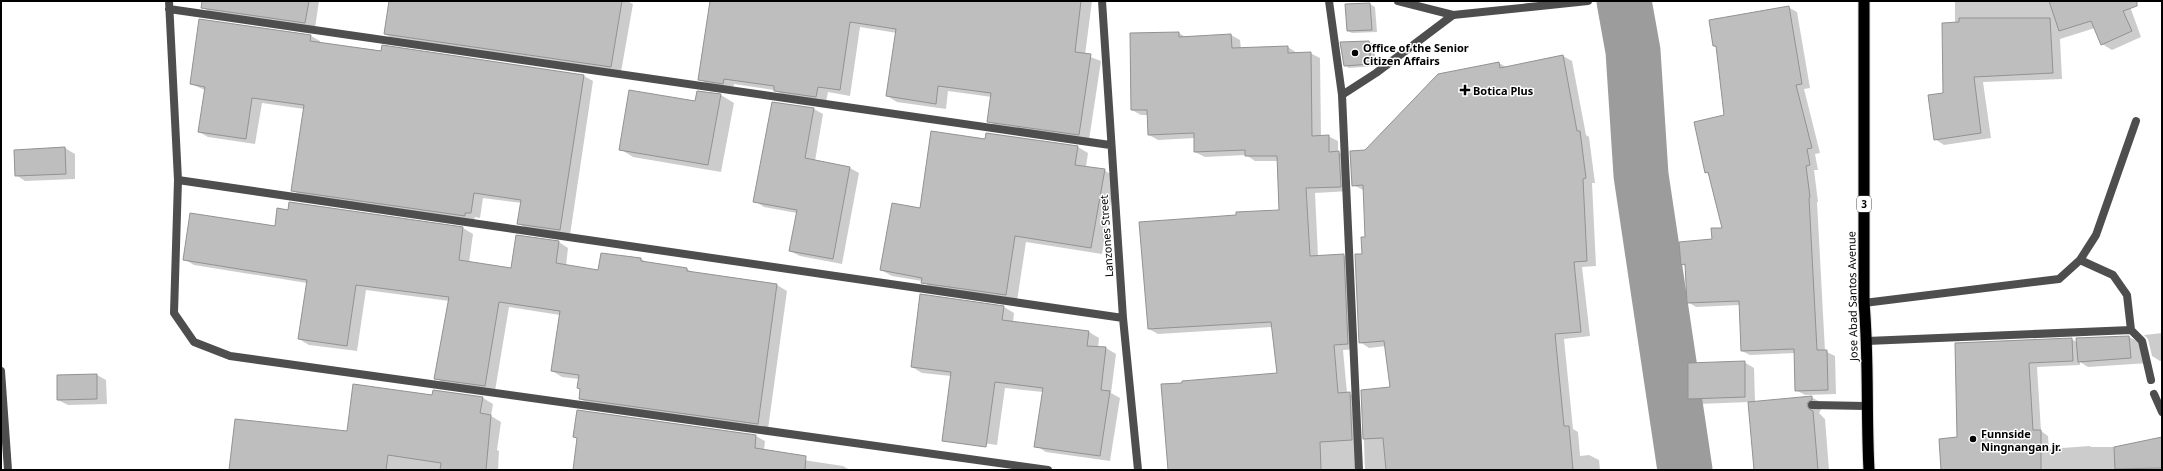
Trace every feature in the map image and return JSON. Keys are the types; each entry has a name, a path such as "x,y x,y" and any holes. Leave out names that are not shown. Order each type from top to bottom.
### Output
{"highway":[{"name":"Jose Abad Santos Avenue","path":"1864,1 1864,303 1867,341 1866,406 1868,470"}],"street":[{"name":"Lanzones Street","path":"1102,1 1110,145 1123,318 1138,470"},
{"path":"1329,1 1342,95 1359,470"},
{"path":"1398,1 1453,15 1588,1"},
{"path":"1048,470 230,356 194,342 174,313 178,180 169,5 1110,145"},
{"path":"1342,95 1376,72 1453,15"},
{"path":"1864,303 2059,279 2080,260 2096,235 2136,121"},
{"path":"178,180 1123,318"},
{"path":"2080,260 2113,275 2127,295 2131,330 2142,341 2151,380"},
{"path":"1867,341 2131,330"},
{"path":"1,371 8,470"},
{"path":"2154,394 2162,412"},
{"path":"1812,405 1866,406"}],"building":[{"path":"202,1 309,1 305,23 201,8"},
{"path":"389,1 622,1 611,67 384,34"},
{"path":"710,1 1081,1 1075,52 1091,54 1079,135 987,122 991,93 938,86 936,104 886,96 896,29 850,22 840,90 818,87 816,97 774,91 774,86 724,79 723,84 698,80"},
{"path":"2049,1 2137,1 2137,6 2123,11 2132,31 2101,45 2091,21 2059,31"},
{"path":"1370,3 1372,30 1347,31 1345,4"},
{"path":"1789,6 1802,84 1796,85 1812,148 1807,149 1810,165 1806,166 1810,197 1817,350 1827,350 1828,390 1795,391 1794,349 1741,351 1739,301 1687,303 1685,264 1681,265 1679,242 1712,239 1711,228 1722,228 1708,172 1705,173 1694,122 1724,115 1716,46 1713,46 1709,20"},
{"path":"1959,18 2050,18 2053,73 1974,77 1981,133 1934,140 1928,95 1943,93 1942,23 1959,22"},
{"path":"199,19 311,35 310,41 381,51 382,45 584,75 560,230 517,224 521,200 474,193 471,213 465,213 465,216 291,191 304,105 252,98 246,139 198,132 205,87 190,84"},
{"path":"1179,32 1179,37 1231,34 1232,48 1288,46 1288,53 1311,52 1312,136 1329,135 1329,152 1339,151 1341,187 1306,188 1310,256 1344,254 1348,344 1334,345 1338,393 1350,392 1352,440 1320,442 1321,470 1168,470 1161,384 1277,373 1271,322 1148,329 1139,222 1236,215 1236,212 1279,210 1277,156 1245,156 1245,150 1194,152 1194,133 1148,135 1147,110 1131,110 1130,33"},
{"name":"Office of the Senior Citizen Affairs","path":"1369,41 1371,64 1344,66 1340,42"},
{"path":"1563,55 1577,131 1580,131 1586,178 1583,179 1587,261 1574,262 1581,332 1555,334 1564,426 1569,426 1573,470 1386,470 1383,438 1363,439 1361,390 1390,387 1384,341 1359,343 1355,254 1362,254 1361,237 1365,237 1363,185 1352,186 1350,151 1365,150 1438,74 1499,62 1500,68"},
{"path":"629,90 695,101 697,91 721,94 708,165 619,150"},
{"path":"772,102 814,108 805,158 850,167 833,259 789,251 797,210 753,202"},
{"path":"931,131 985,139 986,133 1078,146 1075,165 1105,169 1091,248 1015,236 1006,295 921,283 922,278 880,270 892,203 920,208"},
{"path":"65,147 66,174 15,176 14,150"},
{"path":"289,202 463,227 459,260 511,268 516,235 559,241 556,263 598,270 601,253 641,258 641,261 687,268 687,271 777,284 758,424 579,399 580,389 577,388 579,375 551,371 560,311 499,302 485,386 434,379 449,297 356,285 347,346 298,339 307,280 183,260 190,213 275,226 277,208 288,210"},
{"path":"920,294 1004,306 1002,320 1089,331 1087,346 1106,347 1101,390 1110,391 1100,456 1034,447 1043,388 995,382 986,447 942,441 951,372 911,367"},
{"path":"2129,336 2131,358 2078,362 2076,338"},
{"path":"2072,338 2073,361 2029,363 2033,430 2041,430 2041,470 1941,470 1939,439 1957,437 1955,343"},
{"path":"1745,361 1745,397 1688,399 1688,363"},
{"path":"97,374 97,399 57,400 57,375"},
{"path":"353,384 432,395 433,390 483,397 480,413 491,415 486,470 440,470 441,463 388,455 386,470 229,470 235,419 347,431"},
{"path":"1812,396 1812,400 1808,402 1807,405 1809,409 1813,411 1818,470 1754,470 1748,402"},
{"path":"577,410 756,435 755,448 806,456 805,470 573,470 577,438 573,437"},
{"path":"2162,437 2162,468 2115,469 2114,447"}],"waterway":[{"path":"1624,1 1633,51 1641,175 1685,470"}],"place":[{"name":"Office of the Senior Citizen Affairs","path":"1355,53"},
{"name":"Botica Plus","path":"1465,90"},
{"name":"Funnside Ningnangan jr.","path":"1973,439"}]}
